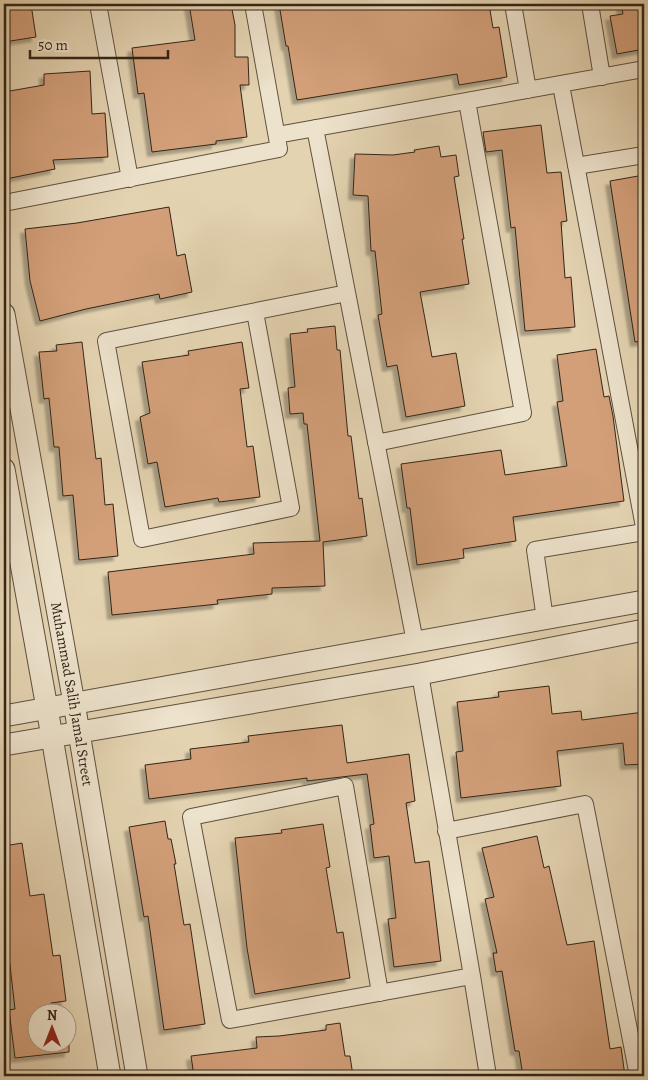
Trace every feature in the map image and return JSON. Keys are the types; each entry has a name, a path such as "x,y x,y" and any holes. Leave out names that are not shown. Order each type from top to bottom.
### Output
{"street":[{"path":"98,4 130,178"},
{"path":"4,203 279,149 253,4"},
{"path":"513,4 528,90"},
{"path":"590,4 602,77"},
{"path":"277,135 644,69"},
{"path":"561,85 644,527"},
{"path":"376,443 523,413 467,101"},
{"path":"315,128 415,642"},
{"path":"576,166 644,155"},
{"path":"254,312 291,508 142,539 106,342 347,293"},
{"name":"Muhammad Salih Jamal Street","path":"4,314 74,703 137,1076"},
{"name":"Muhammad Salih Jamal Street","path":"4,470 110,1076"},
{"path":"545,619 535,550 644,532"},
{"path":"4,716 644,601"},
{"path":"4,745 420,674 644,630"},
{"path":"420,674 488,1076"},
{"path":"380,993 345,786 191,817 230,1020 380,993 472,976"},
{"path":"446,831 585,804 638,1076"}],"building":[{"path":"4,4 31,4 36,37 4,42"},
{"path":"189,4 231,4 235,25 235,57 248,57 249,85 240,85 247,137 216,141 216,144 152,152 144,93 138,94 132,48 195,40"},
{"path":"279,4 489,4 493,28 499,27 507,77 459,85 457,74 297,100"},
{"path":"621,4 644,4 644,49 617,54 610,16 623,14"},
{"path":"90,71 92,114 105,113 108,157 53,160 55,169 6,179 4,166 4,92 44,85 44,74"},
{"path":"541,125 547,173 561,172 567,221 561,222 565,278 571,277 575,327 525,331 515,227 511,228 502,150 486,152 483,132"},
{"path":"439,146 441,157 456,155 459,176 454,177 469,284 420,292 432,357 456,353 465,406 406,417 397,365 387,367 378,315 382,314 375,251 371,251 368,196 353,195 355,154 393,155"},
{"path":"644,175 644,341 635,342 610,181"},
{"path":"169,207 177,256 185,254 192,292 160,299 159,294 86,309 40,321 30,281 25,229 77,223"},
{"path":"335,326 337,350 340,350 348,436 351,436 359,499 362,498 367,536 323,542 325,586 272,588 272,594 217,600 218,604 112,615 108,572 254,554 253,543 320,541 307,424 304,424 303,413 290,414 288,388 295,387 290,334 308,332 307,329"},
{"path":"82,342 96,459 101,458 105,505 113,504 118,556 79,560 73,495 63,496 59,447 54,447 49,398 44,399 39,352 57,351 56,345"},
{"path":"242,342 249,388 240,389 247,447 253,446 260,497 219,502 218,498 165,507 157,462 148,464 140,417 150,413 142,362 189,355 188,351"},
{"path":"596,349 604,397 609,396 613,416 624,501 513,517 516,541 463,549 464,558 417,565 410,508 407,508 401,464 501,450 505,475 567,466 557,402 563,401 557,355"},
{"path":"549,686 552,714 581,711 582,720 644,712 644,764 625,765 623,743 557,751 561,786 461,798 456,752 463,751 457,702 499,697 498,692"},
{"path":"342,725 347,763 409,754 415,801 406,803 415,863 429,861 441,961 394,967 388,919 396,918 389,856 374,858 370,825 374,824 367,774 307,781 307,778 149,799 145,765 191,759 190,749 249,742 248,736"},
{"path":"165,821 168,839 171,839 176,864 174,864 184,925 190,924 205,1024 164,1030 148,916 144,917 129,827"},
{"path":"323,824 330,867 326,868 337,933 343,932 350,978 255,994 247,948 235,838 282,833 281,830"},
{"path":"537,836 544,868 549,866 567,945 594,941 610,1049 621,1047 625,1076 523,1076 519,1051 515,1051 502,971 496,972 493,953 497,953 485,899 494,897 482,848"},
{"path":"22,843 30,896 44,894 53,956 60,955 66,1001 28,1002 28,1052 69,1052 15,1058 9,1010 15,1009 4,928 4,846"},
{"path":"340,1023 345,1056 350,1056 353,1076 194,1076 191,1056 257,1048 256,1037 326,1030 326,1025"}]}
